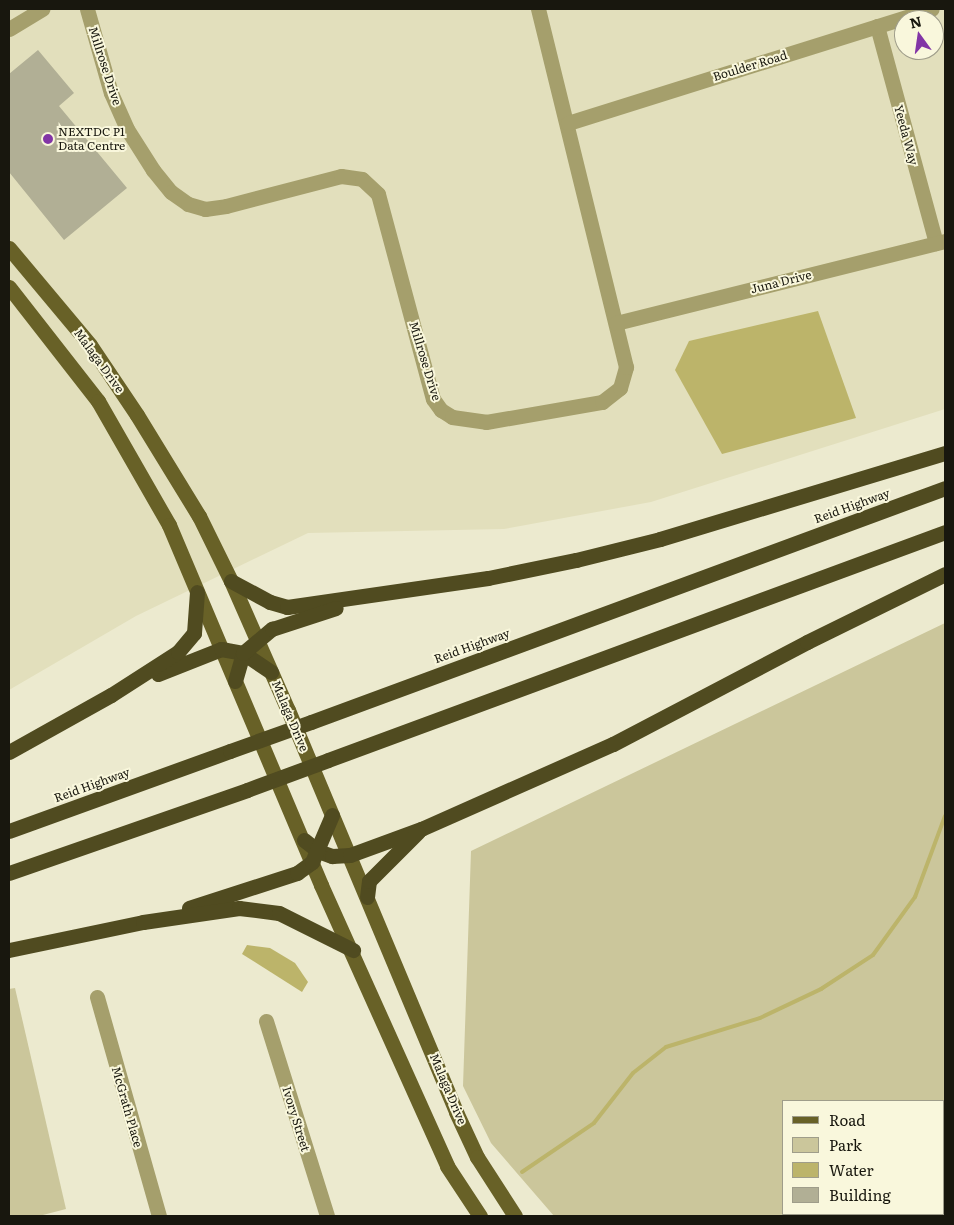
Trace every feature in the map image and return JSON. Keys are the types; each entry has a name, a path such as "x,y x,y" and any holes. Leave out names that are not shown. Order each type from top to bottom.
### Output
{"highway":[{"path":"231,581 270,602 287,606 371,597 576,560 945,453"},
{"name":"Reid Highway","path":"9,831 230,752 945,488"},
{"path":"9,873 247,790 945,532"},
{"path":"315,857 350,855 421,829 614,744 807,642 945,574"},
{"path":"9,752 158,667 190,641 194,633 197,592"},
{"path":"236,681 243,653 272,628 371,597"},
{"path":"111,695 221,649 243,653 271,672"},
{"path":"143,922 297,873 315,857 332,815"},
{"path":"367,897 369,882 421,829"},
{"path":"304,840 315,857"},
{"path":"9,950 143,922 247,909 278,913 353,950"}],"main road":[{"name":"Malaga Drive","path":"9,248 90,345 114,379 198,516 231,581 271,672 473,1148 515,1216"},
{"name":"Malaga Drive","path":"9,287 98,401 169,525 304,840"},
{"path":"315,857 353,950 447,1166 480,1216"}],"street":[{"path":"9,29 42,9"},
{"name":"Millrose Drive","path":"87,9 111,93 127,129 165,185 188,204 205,209 226,206 341,176 362,179 378,194 434,399 441,410 452,417 486,422 602,402 620,388 626,366 568,123 538,9"},
{"name":"Boulder Road","path":"568,123 932,9"},
{"name":"Yeeda Way","path":"877,26 940,242"},
{"name":"Juna Drive","path":"616,323 940,242"},
{"name":"McGrath Place","path":"97,997 160,1216"},
{"name":"Ivory Street","path":"266,1021 327,1216"}],"shaded area":[{"path":"9,9 945,9 945,409 651,502 504,529 308,533 136,616 9,690"}],"green space":[{"path":"945,623 945,1216 554,1216 491,1143 463,1086 471,851"},
{"path":"15,988 66,1209 39,1216 9,1216 9,989"}],"water":[{"path":"818,311 856,418 722,454 675,370 689,341"},
{"path":"247,945 270,948 295,963 308,982 302,992 242,954"}],"building":[{"name":"NEXTDC P1 Data Centre","path":"38,50 74,93 59,106 127,188 64,240 9,172 9,74"}],"waterway":[{"path":"522,1172 594,1123 633,1073 666,1047 760,1018 821,989 873,955 915,897 945,816"}],"place":[{"name":"NEXTDC P1 Data Centre","path":"48,139"}]}
